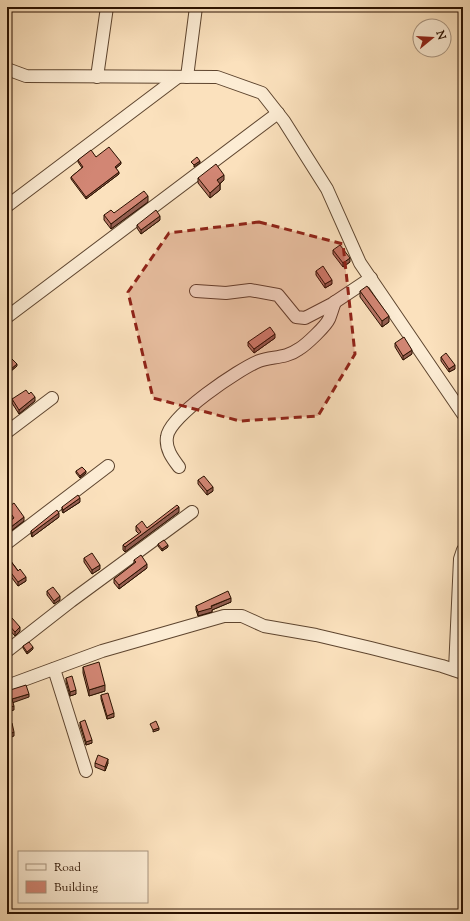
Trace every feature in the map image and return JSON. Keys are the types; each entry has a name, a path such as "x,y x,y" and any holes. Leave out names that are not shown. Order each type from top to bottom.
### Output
{"street":[{"path":"97,77 107,7"},
{"path":"7,206 183,77 196,7"},
{"path":"7,69 26,76 217,77 262,94 278,113 327,189 360,263 463,414"},
{"path":"7,317 278,113"},
{"path":"196,291 226,294 250,290 278,295 296,317 301,319 335,302 371,278"},
{"path":"179,467 170,456 166,438 169,429 175,421 214,388 259,361 275,359 300,349 328,320 335,302"},
{"path":"7,432 52,398"},
{"path":"7,543 108,466"},
{"path":"7,651 71,601 192,512"},
{"path":"7,686 102,651 224,616 235,615 242,616 264,626 316,635 459,672 460,559 463,550"},
{"path":"54,669 86,771"}],"highlighted area":[{"path":"259,222 343,244 355,354 318,416 240,421 153,398 128,292 169,233"}],"building":[{"path":"109,147 121,162 115,167 119,172 86,197 71,177 83,167 78,160 91,150 96,157"},
{"path":"197,157 200,161 194,165 191,162"},
{"path":"216,164 224,175 217,180 220,184 210,193 198,178"},
{"path":"144,191 148,196 111,224 104,215 111,210 114,213"},
{"path":"156,210 160,216 141,230 137,225"},
{"path":"340,245 350,258 343,263 333,250"},
{"path":"323,266 332,280 325,284 316,271"},
{"path":"367,286 389,316 382,321 360,291"},
{"path":"270,327 275,334 254,349 248,342"},
{"path":"404,337 412,350 403,356 395,343"},
{"path":"446,353 455,365 449,369 441,357"},
{"path":"12,359 17,364 11,369 7,363"},
{"path":"26,390 29,394 31,392 35,397 19,410 12,399"},
{"path":"82,467 86,471 80,476 76,471"},
{"path":"204,476 213,487 207,491 198,480"},
{"path":"78,495 80,498 63,510 62,507"},
{"path":"14,503 24,517 7,530 7,523 14,518 7,508"},
{"path":"177,505 179,507 125,547 123,545 141,532 136,526 142,521 147,528"},
{"path":"57,510 59,513 32,533 31,531"},
{"path":"164,540 168,545 162,549 158,544"},
{"path":"92,553 100,565 92,570 84,558"},
{"path":"141,555 147,564 119,585 114,579 136,562 134,560"},
{"path":"7,556 18,571 20,569 26,577 18,582 9,570 7,571"},
{"path":"53,587 60,596 54,601 47,591"},
{"path":"228,591 231,598 211,606 212,608 198,612 196,606"},
{"path":"12,618 20,627 15,632 7,623"},
{"path":"29,642 33,647 27,652 23,646"},
{"path":"99,662 105,685 89,690 83,667"},
{"path":"72,676 76,690 70,692 66,678"},
{"path":"26,685 29,694 12,699 14,706 7,708 7,691"},
{"path":"108,693 114,713 107,716 101,695"},
{"path":"85,720 92,740 86,742 80,722"},
{"path":"156,721 159,728 153,730 150,724"},
{"path":"12,723 14,732 7,735 7,725"},
{"path":"98,755 108,759 105,767 95,763"}]}
